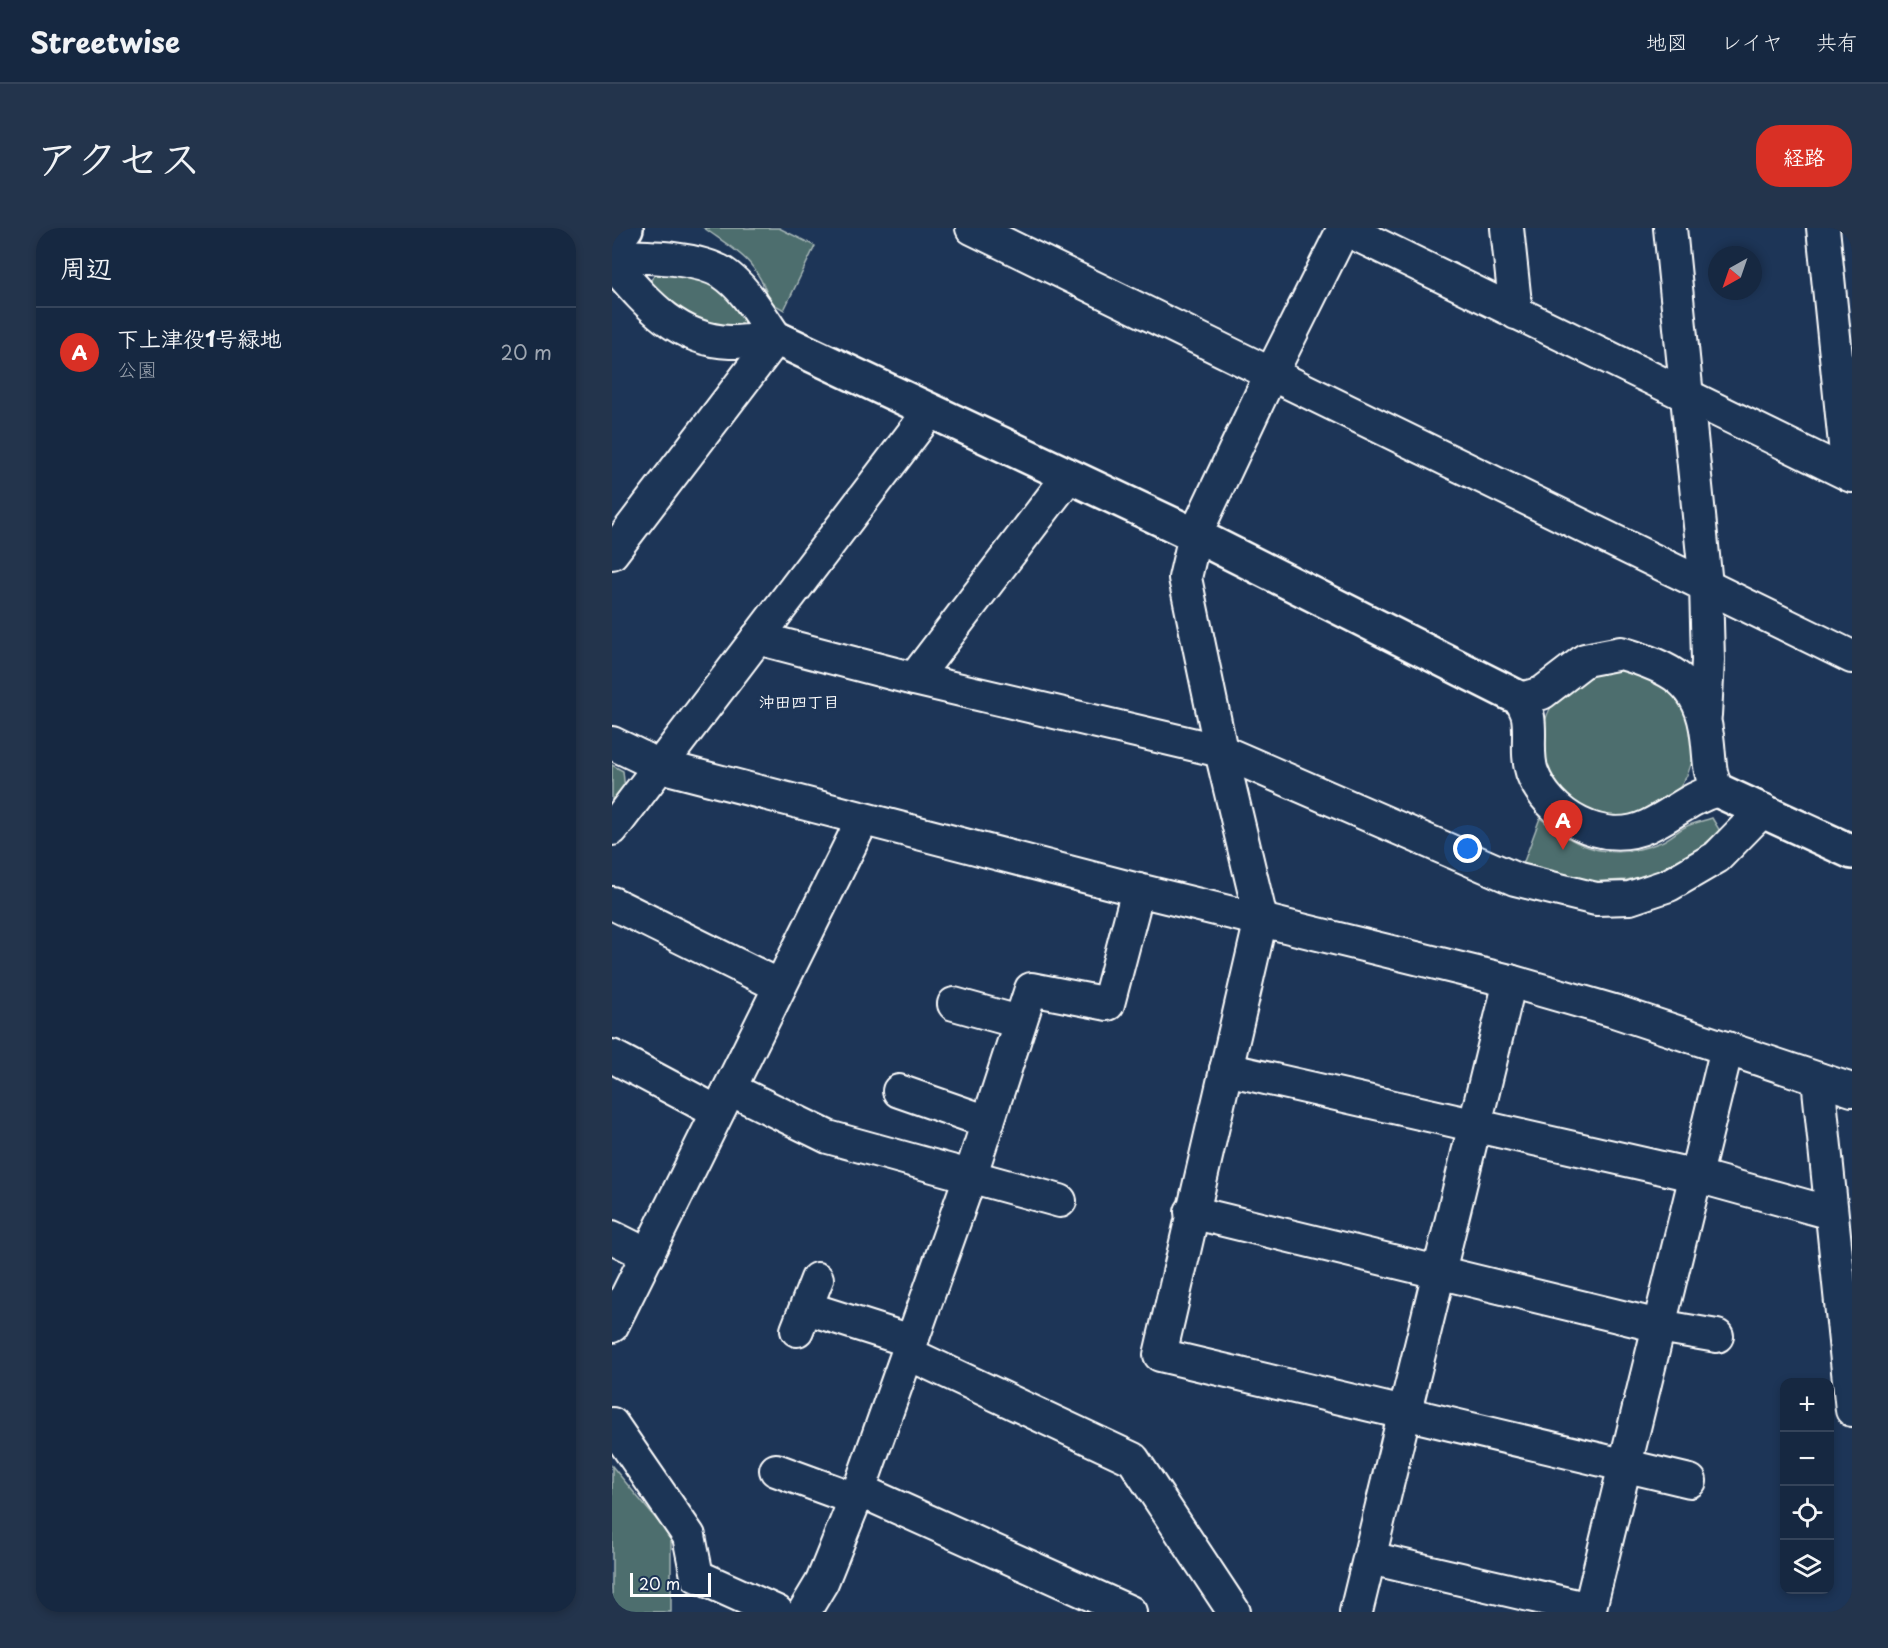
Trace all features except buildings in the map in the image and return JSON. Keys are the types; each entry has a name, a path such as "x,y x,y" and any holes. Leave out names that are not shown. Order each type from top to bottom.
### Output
{"main road":[{"path":"612,247 626,228"},
{"path":"776,338 1195,535 1521,699"},
{"path":"1717,790 1852,852"}],"street":[{"path":"972,228 1852,657"},
{"path":"1690,1481 1160,1355 1191,1212 1261,919 1221,751 1185,578 1195,535 1271,374 1344,228 1850,475"},
{"path":"1508,228 1516,313"},
{"path":"1670,228 1706,585 1708,660 1705,715 1709,773 1717,790 1696,796 1646,827 1612,833 1577,824 1550,803 1532,772 1527,738 1528,717 1521,699 1542,693 1585,660 1621,653 1657,663 1688,684 1705,715"},
{"path":"1823,228 1850,475"},
{"path":"612,256 670,258 722,273 742,290 776,338"},
{"path":"612,263 663,318 689,334 729,342 776,338"},
{"path":"612,553 776,338"},
{"path":"612,829 930,411"},
{"path":"914,679 1068,477"},
{"path":"757,638 914,679 1221,751 1515,879 1596,899 1629,898 1669,885 1717,857 1763,810"},
{"path":"1675,676 1687,675 1698,670 1708,660"},
{"path":"612,743 660,766 1138,890 1510,981 1614,1011 1852,1090"},
{"path":"612,1326 863,819"},
{"path":"804,1612 822,1582 857,1495 970,1177 1031,989 1108,1004 1138,890"},
{"path":"612,903 780,986"},
{"path":"1356,1612 1510,981"},
{"path":"954,1004 1019,1022"},
{"path":"1370,1558 1589,1610 1727,1048"},
{"path":"612,1056 723,1101 828,1137 1060,1201"},
{"path":"1226,1069 1697,1176 1831,1213"},
{"path":"1818,1079 1852,1410"},
{"path":"899,1091 988,1122"},
{"path":"1191,1212 1438,1270 1659,1326 1717,1336"},
{"path":"612,1237 648,1255"},
{"path":"817,1279 802,1319 909,1347 1133,1459 1234,1612"},
{"path":"612,1424 690,1536 697,1576 777,1612"},
{"path":"776,1470 857,1495 1130,1612"}],"green space":[{"path":"704,228 779,228 815,246 784,310 770,302 759,276 745,258"},
{"path":"662,267 701,276 720,287 746,318 740,328 716,331 673,311 669,300 649,282"},
{"path":"1618,667 1647,672 1672,689 1689,714 1694,743 1689,772 1672,797 1647,814 1618,819 1589,814 1564,797 1547,772 1542,743 1547,714 1564,689 1589,672"},
{"path":"612,765 623,771 625,790 612,807"},
{"path":"1540,818 1582,845 1612,852 1644,848 1688,826 1712,818 1720,831 1689,857 1657,873 1627,880 1569,883 1522,867"},
{"path":"612,1466 671,1537 671,1612 612,1612"}],"place":[{"name":"下上津役1号緑地","path":"1563,850"}],"district":[{"name":"沖田四丁目","path":"799,702"}]}
